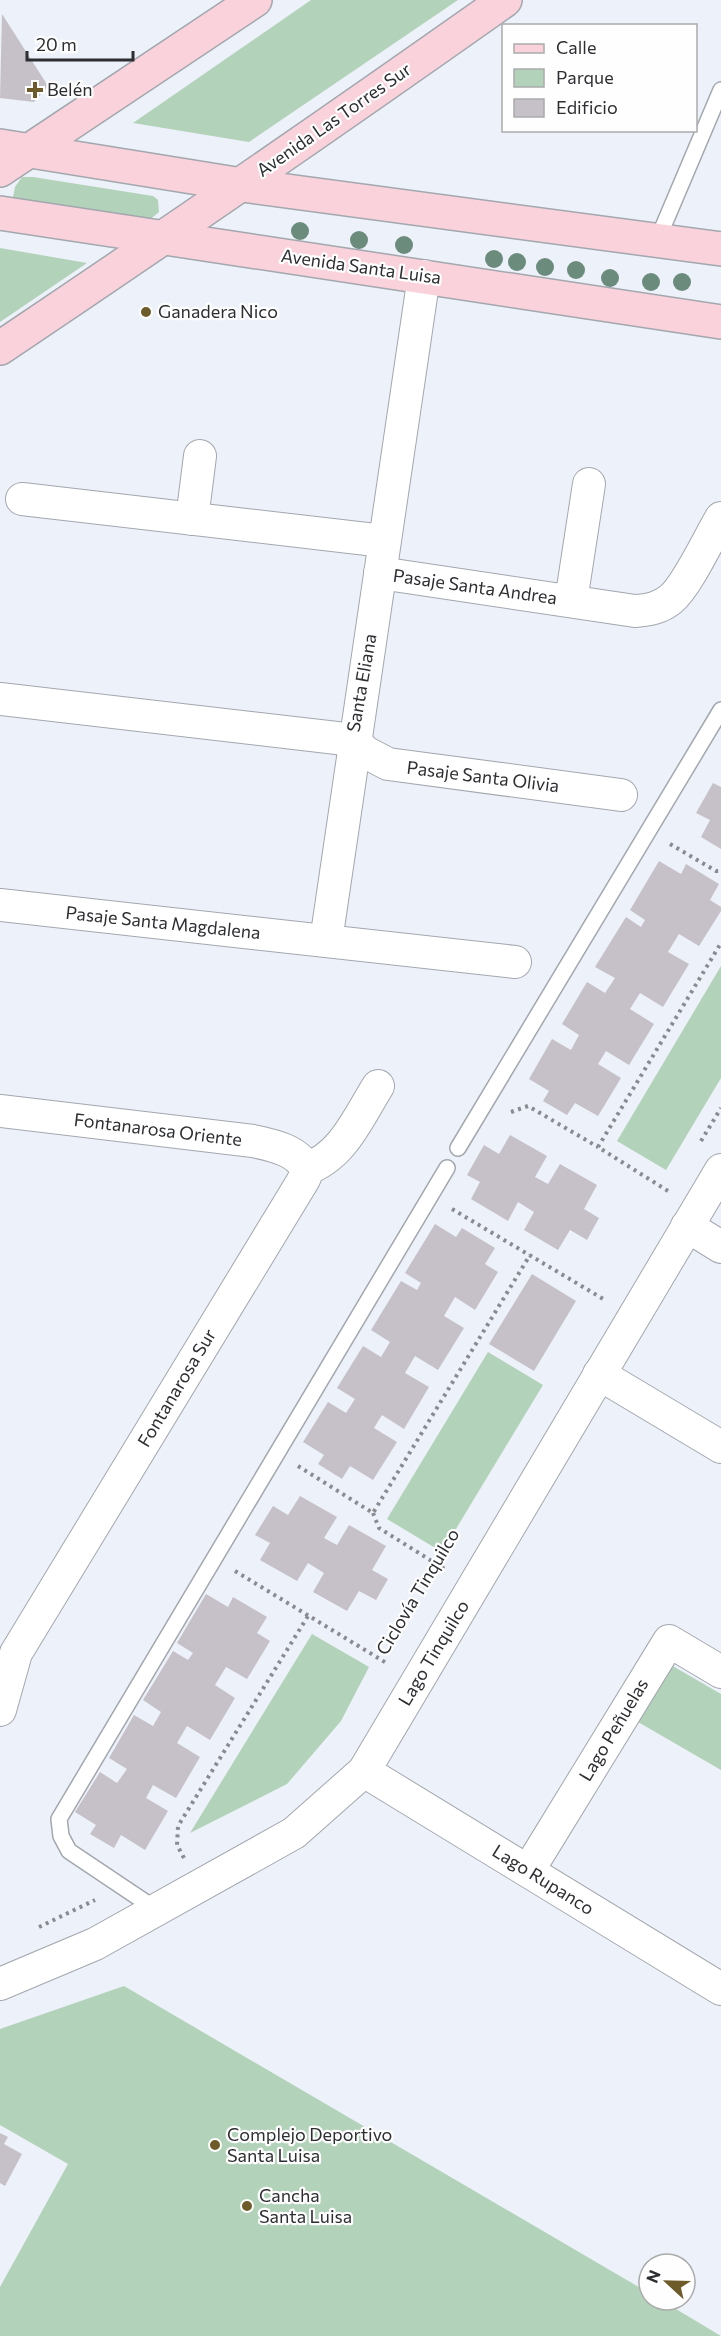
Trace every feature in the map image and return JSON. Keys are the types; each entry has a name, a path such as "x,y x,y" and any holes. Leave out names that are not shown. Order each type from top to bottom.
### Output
{"main road":[{"path":"0,170 15,148 255,0"},
{"name":"Avenida Las Torres Sur","path":"0,348 160,237 242,185 505,0"},
{"path":"15,148 242,185 721,249"},
{"name":"Avenida Santa Luisa","path":"0,213 721,321"}],"street":[{"name":"Santa Eliana","path":"0,699 354,740 424,276"},
{"path":"192,519 200,456"},
{"name":"Pasaje Santa Andrea","path":"571,601 589,484"},
{"path":"22,499 384,541"},
{"name":"Pasaje Santa Andrea","path":"380,573 635,611 648,610 672,598 681,588 721,518"},
{"path":"326,941 354,740"},
{"name":"Pasaje Santa Olivia","path":"354,740 365,752 388,764 621,795"},
{"name":"Pasaje Santa Magdalena","path":"0,904 515,962"},
{"path":"306,1169 325,1161 342,1145 378,1086"},
{"name":"Fontanarosa Oriente","path":"0,1112 253,1141 286,1151 298,1158 306,1169"},
{"name":"Fontanarosa Sur","path":"0,1710 8,1652 301,1184 306,1169"},
{"name":"Lago Tinquilco","path":"0,1984 95,1944 294,1833 364,1771 721,1170"},
{"path":"692,1217 721,1247"},
{"path":"599,1374 721,1447"},
{"name":"Lago Peñuelas","path":"528,1871 669,1641 721,1671"},
{"name":"Lago Rupanco","path":"364,1771 721,1989"}],"lane":[{"path":"657,241 721,90"},
{"path":"458,1148 721,710"},
{"path":"157,1910 69,1851 61,1836 59,1819 447,1168"}],"path":[{"path":"648,831 716,871 721,871"},
{"path":"598,1147 721,944"},
{"path":"485,1104 503,1114 528,1106 598,1147 692,1217"},
{"path":"699,1146 721,1108"},
{"path":"430,1196 607,1301 601,1311"},
{"path":"373,1513 530,1255"},
{"path":"277,1453 373,1513 379,1528 474,1587"},
{"path":"214,1558 390,1665"},
{"name":"Ciclovía Tinquilco","path":"441,1580 453,1560"},
{"path":"199,1886 177,1845 178,1826 308,1616"},
{"name":"Ciclovía Tinquilco","path":"385,1674 396,1656"},
{"path":"173,1861 190,1852"},
{"path":"38,1928 121,1887"}],"green space":[{"path":"311,0 458,0 249,142 133,123"},
{"path":"22,177 153,196 158,200 159,212 148,221 12,202 15,187"},
{"path":"0,248 87,263 0,322"},
{"path":"721,966 721,1078 666,1170 617,1141"},
{"path":"488,1352 543,1385 442,1552 387,1519"},
{"path":"312,1634 369,1667 341,1721 287,1784 190,1833"},
{"path":"671,1665 721,1694 721,1770 638,1722"},
{"name":"Complejo Deportivo Santa Luisa","path":"124,1986 637,2286 637,2312 681,2312 721,2336 0,2336 0,2287 68,2164 0,2125 0,2029"}],"building":[{"path":"2,14 48,86 34,102 0,98"},
{"path":"713,783 721,787 721,849 701,837 710,820 696,813"},
{"path":"659,861 681,874 686,864 719,884 710,900 721,907 721,911 699,946 679,934 668,952 689,964 663,1007 640,993 630,1009 654,1024 629,1065 606,1051 598,1064 621,1078 598,1116 575,1103 567,1115 543,1101 549,1091 529,1079 552,1039 571,1050 579,1035 562,1024 587,982 605,993 615,978 595,967 626,917 641,927 645,920 630,910"},
{"path":"510,1135 547,1156 535,1177 548,1184 560,1164 597,1185 584,1209 599,1218 587,1240 570,1230 558,1250 524,1230 534,1212 518,1202 508,1221 471,1199 480,1182 467,1175 484,1145 499,1154"},
{"path":"435,1224 456,1237 462,1228 495,1248 485,1264 498,1272 475,1310 455,1297 444,1316 464,1328 438,1370 415,1356 405,1373 429,1387 404,1429 382,1415 374,1428 397,1442 373,1480 350,1466 342,1479 318,1464 324,1455 303,1442 328,1402 346,1413 355,1399 337,1388 363,1346 381,1357 390,1342 371,1330 401,1281 417,1290 421,1283 405,1273"},
{"path":"532,1274 576,1301 534,1371 489,1344"},
{"path":"300,1496 337,1517 324,1538 337,1545 349,1525 386,1546 372,1570 388,1579 376,1600 359,1591 347,1611 313,1592 324,1573 308,1563 297,1581 260,1560 270,1543 255,1535 273,1506 288,1515"},
{"path":"206,1594 228,1607 233,1597 267,1617 257,1633 270,1641 247,1679 226,1667 215,1685 235,1698 210,1740 187,1726 177,1743 200,1757 176,1798 153,1785 146,1798 168,1811 145,1850 121,1835 114,1848 90,1834 96,1825 75,1812 100,1772 117,1783 127,1769 109,1758 134,1715 153,1726 161,1712 143,1700 173,1651 188,1660 193,1653 177,1643"},
{"path":"0,2133 8,2137 4,2144 22,2154 5,2186 0,2183"}],"place":[{"name":"Belén","path":"35,90"},
{"name":"Ganadera Nico","path":"146,312"},
{"name":"Complejo Deportivo Santa Luisa","path":"215,2145"},
{"name":"Cancha Santa Luisa","path":"247,2206"}]}
